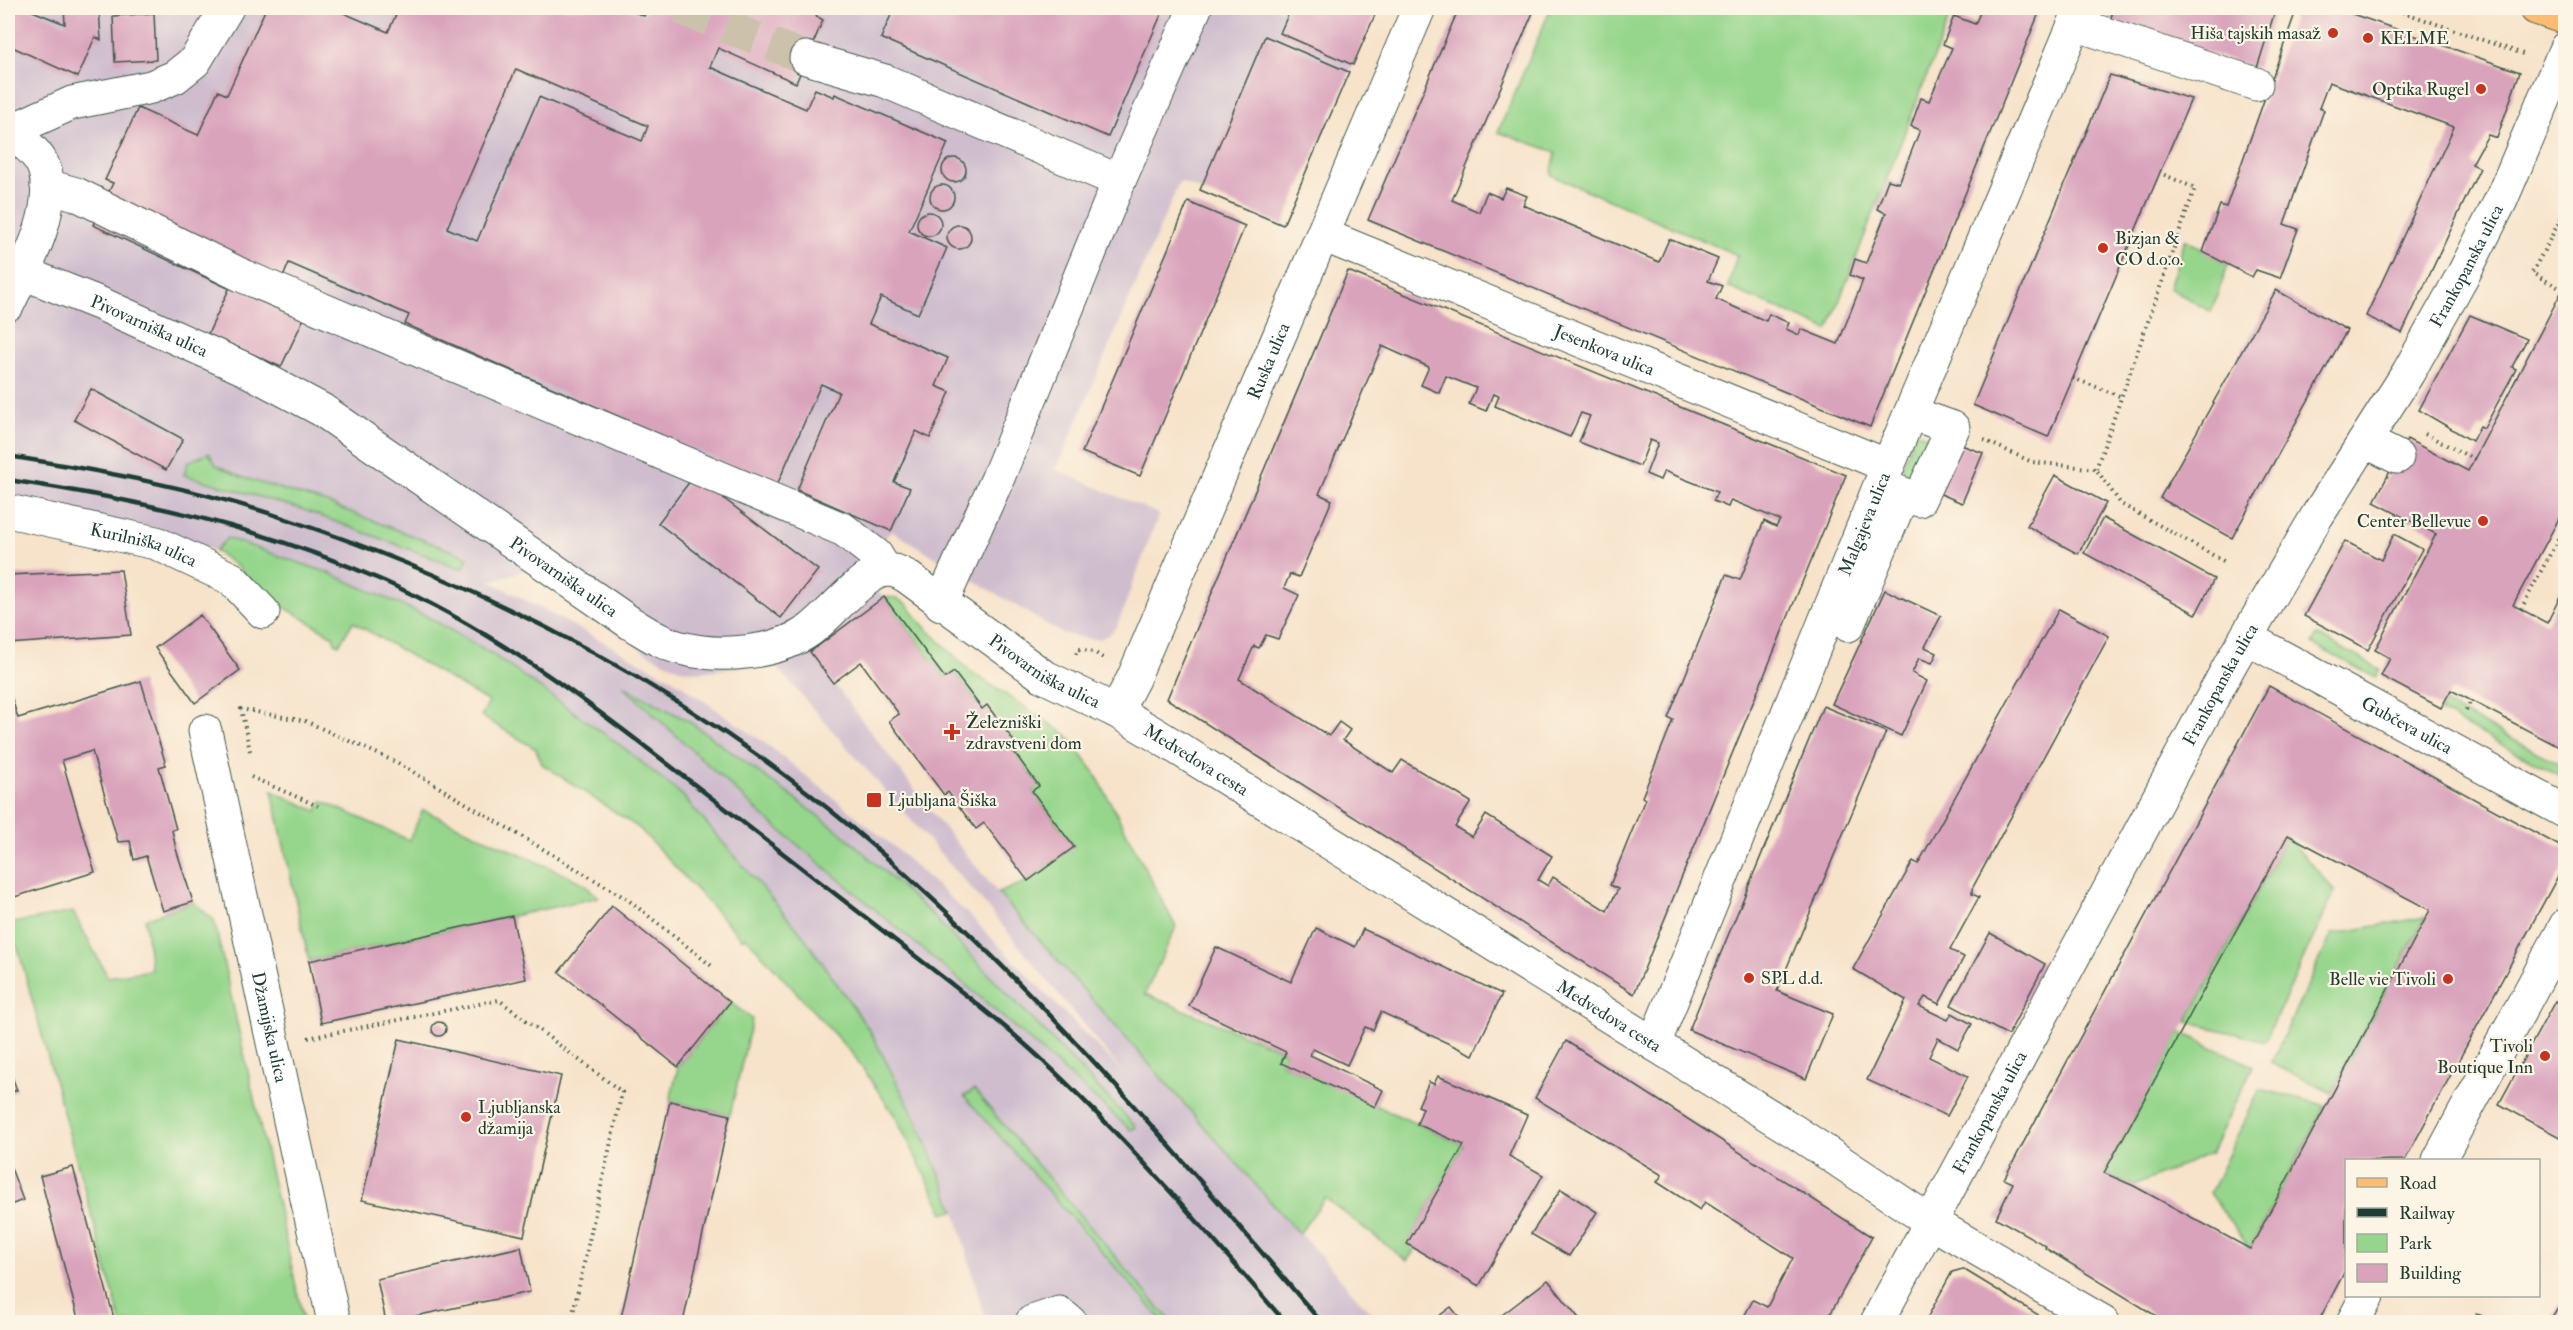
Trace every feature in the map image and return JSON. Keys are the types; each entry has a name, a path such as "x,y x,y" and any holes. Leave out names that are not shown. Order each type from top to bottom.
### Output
{"main road":[{"path":"2536,8 2565,18"}],"street":[{"path":"8,132 72,103 151,87 175,77 195,61 227,8"},
{"path":"941,604 997,480 1119,181 1196,8"},
{"name":"Ruska ulica","path":"1116,711 1133,679 1419,8"},
{"path":"2078,16 2256,84"},
{"name":"Malgajeva ulica","path":"1654,1044 1890,482 1911,413 2078,16"},
{"name":"Frankopanska ulica","path":"1877,1323 2247,638 2408,373 2465,271 2501,200 2551,54"},
{"path":"807,58 885,81 1119,181"},
{"path":"8,132 29,145 45,170 47,186 45,215 11,287"},
{"path":"47,186 76,194 243,276 844,530 876,555 885,570"},
{"name":"Jesenkova ulica","path":"1323,235 1890,482"},
{"name":"Pivovarniška ulica","path":"11,287 101,304 245,369 322,410 632,624 656,639 679,648 723,652 772,646 792,640 809,631 874,574 885,570 896,570 1043,676 1116,711"},
{"path":"1817,698 1890,482 1919,500 1953,428 1911,413"},
{"path":"2365,441 2397,457"},
{"name":"Kurilniška ulica","path":"8,511 156,543 232,579 263,612"},
{"name":"Gubčeva ulica","path":"2247,638 2565,812"},
{"name":"Medvedova cesta","path":"1116,711 1654,1044 1931,1222 2103,1323"},
{"name":"Džamijska ulica","path":"205,731 334,1323"},
{"path":"2440,1159 2565,925"},
{"path":"2353,1323 2366,1297"},
{"path":"1032,1323 1059,1313 1070,1323"}],"path":[{"path":"2391,8 2551,54"},
{"path":"2096,469 2195,188 2160,173"},
{"path":"2563,290 2532,273 2565,209"},
{"path":"2073,378 2122,397"},
{"path":"2415,429 2474,459"},
{"path":"1980,439 2032,462 2096,469 2121,504 2227,563"},
{"path":"2521,609 2565,524"},
{"path":"2466,710 2471,701"},
{"path":"250,751 241,709 305,721 398,763 627,898 712,967"},
{"path":"279,788 318,806"},
{"path":"274,1046 499,1000 622,1092 571,1323"}],"shaded area":[{"path":"8,8 1378,8 1283,225 1180,181 1056,470 1159,514 1117,626 1110,634 1100,639 1089,639 1061,633 892,531 853,567 884,597 810,652 937,819 998,893 1379,1322 930,1322 984,1314 955,1211 919,1125 870,1031 802,934 682,795 624,748 492,654 425,616 227,538 215,551 163,530 8,501","holes":["527,570 646,653 680,669 699,672 773,663 982,901 1124,1074 969,915 893,846 773,749 674,680 490,581"]}],"green space":[{"path":"1551,8 1953,8 1828,330 1728,287 1737,255 1551,175 1556,152 1498,132"},
{"path":"2185,239 2228,265 2211,312 2169,288"},
{"path":"1915,432 1932,438 1915,479 1905,475 1902,468"},
{"path":"209,453 216,465 241,477 324,502 468,557 463,569 301,509 184,475 188,462"},
{"path":"227,538 329,573 426,616 492,654 624,748 682,795 802,934 870,1031 919,1125 955,1211 944,1213 895,1116 855,1057 746,937 742,939 639,828 542,764 536,749 481,716 489,702 353,622 339,645 335,643 333,636 272,600 236,566 215,551"},
{"path":"884,597 896,598 907,604 922,624 970,671 1067,735 1095,773 1176,927 1145,994 1286,1052 1281,1063 1464,1145 1408,1243 1416,1248 1407,1261 1325,1198 1299,1234 998,893 1028,881 1074,846 1032,791 1039,785 1011,748 1016,744 982,709 954,672 945,678"},
{"path":"2317,635 2380,669 2376,678 2312,644"},
{"path":"623,686 690,722 843,834 930,913 1136,1127 1131,1130 981,998 762,815"},
{"path":"2445,704 2565,767 2565,793 2563,777 2440,712"},
{"path":"272,791 317,811 322,801 409,840 423,810 581,882 599,897 309,961"},
{"path":"2287,837 2335,891 2265,1041 2187,1022"},
{"path":"193,902 214,920 304,1322 121,1322 18,948 8,936 8,924 73,912 108,977 151,970 145,919"},
{"path":"2425,917 2332,1093 2271,1063 2332,934"},
{"path":"730,1002 752,1019 730,1115 670,1101 678,1067"},
{"path":"2180,1032 2253,1066 2211,1153 2134,1186 2104,1173"},
{"path":"2260,1089 2325,1105 2250,1249 2210,1193"},
{"path":"974,1090 1172,1322 1164,1322 964,1096"}],"building":[{"path":"8,8 25,8 65,24 64,8 99,8 101,40 95,37 78,77 8,45"},
{"path":"266,8 332,8 388,32 399,8 625,8 644,16 648,8 820,8 816,16 823,20 796,83 718,48 710,67 806,109 815,89 834,97 835,94 948,143 909,231 947,248 918,314 881,297 869,324 948,358 936,386 950,392 930,438 916,431 894,482 910,488 891,531 797,490 839,392 821,384 777,485 405,324 409,315 289,263 283,277 241,259 228,288 93,225 113,183 105,180 138,108 198,135 218,91 227,95","holes":["516,69 648,126 642,141 539,97 477,241 447,228"]},
{"path":"894,8 1164,8 1108,137 881,38"},
{"path":"1291,8 1378,8 1353,65 1280,33"},
{"path":"1459,8 1535,8 1452,200 1479,212 1487,192 1501,198 1506,188 1527,196 1523,205 1659,262 1669,239 1718,259 1708,281 1722,286 1716,299 1766,321 1769,314 1789,323 1786,329 1799,335 1801,329 1838,344 1863,280 1850,275 1855,259 1866,263 1886,213 1877,209 1888,180 1899,183 1920,130 1911,126 1921,98 1929,101 1952,48 1943,44 1954,16 1975,24 1982,8 2041,8 1870,427 1368,220"},
{"path":"2114,8 2276,8 2257,68 2110,21"},
{"path":"2297,8 2335,8 2520,72 2497,138 2488,135 2472,164 2480,168 2402,333 2366,316 2454,127 2329,82 2319,108 2324,110 2284,224 2298,229 2280,278 2256,270 2252,277 2203,252 2220,205 2226,207"},
{"path":"154,13 156,60 115,62 113,16"},
{"path":"1265,36 1349,72 1283,225 1200,190"},
{"path":"2110,75 2191,99 2048,437 1973,405"},
{"path":"954,158 963,161 966,170 963,179 954,182 945,179 942,170 945,161"},
{"path":"942,185 951,188 954,197 951,206 942,209 933,206 930,197 933,188"},
{"path":"1188,202 1245,226 1140,476 1082,452"},
{"path":"929,212 938,215 941,224 938,233 929,236 920,233 917,224 920,215"},
{"path":"959,225 968,228 971,237 968,246 959,249 950,246 947,237 950,228"},
{"path":"1348,271 1846,475 1634,994 1167,699","holes":["1382,346 1429,367 1421,385 1439,393 1446,376 1476,388 1469,404 1486,411 1493,394 1499,396 1495,406 1570,437 1581,413 1590,416 1579,442 1640,466 1650,440 1658,443 1646,474 1660,480 1664,471 1717,492 1713,501 1728,507 1731,500 1780,520 1776,527 1764,521 1740,580 1726,575 1668,718 1673,720 1642,797 1645,799 1610,885 1618,889 1607,911 1553,877 1548,886 1538,880 1552,856 1486,815 1472,837 1455,827 1471,802 1402,760 1393,773 1343,740 1350,730 1339,722 1329,736 1239,679 1254,646 1259,648 1266,635 1278,639 1299,595 1284,588 1290,574 1299,577 1332,500 1319,494"]},
{"path":"231,285 304,318 281,367 208,334"},
{"name":"Center Bellevue","path":"2565,285 2565,507 2513,605 2547,623 2565,587 2565,750 2451,690 2441,708 2381,676 2390,658 2375,650 2436,534 2374,502 2407,439 2468,471"},
{"path":"2276,290 2347,330 2232,538 2160,498"},
{"path":"2470,315 2527,339 2512,367 2516,369 2484,428 2480,426 2472,441 2419,410"},
{"path":"91,389 183,439 166,470 74,420"},
{"path":"1956,443 1983,453 1962,503 1936,492"},
{"path":"2055,475 2106,503 2078,554 2027,526"},
{"path":"694,476 818,570 781,618 658,523"},
{"path":"2103,518 2214,579 2196,614 2084,553"},
{"path":"2394,534 2422,549 2368,650 2304,616 2345,541 2381,560"},
{"path":"121,570 131,635 8,644 8,575"},
{"path":"1885,590 1941,616 1925,647 1937,653 1932,663 1919,658 1912,673 1927,681 1901,736 1832,704"},
{"name":"Železniški zdravstveni dom","path":"884,597 945,678 954,672 982,709 987,705 1016,744 1011,748 1039,786 1032,791 1074,847 1028,881 984,823 976,829 948,792 944,795 889,721 899,714 861,662 833,683 810,652"},
{"path":"2059,609 2109,636 1972,889 1972,894 1979,897 1950,950 1964,957 1939,1004 1925,997 1919,1006 1948,1020 1952,1013 1972,1024 1958,1049 1938,1038 1929,1057 1968,1076 1947,1116 1867,1080 1906,1000 1853,969 1913,861 1918,864"},
{"path":"200,615 240,670 195,703 155,648"},
{"path":"141,681 166,765 159,767 176,829 172,830 176,849 193,902 163,911 146,856 134,860 130,841 118,842 92,751 62,760 95,872 8,899 8,686 18,718"},
{"name":"Belle vie Tivoli","path":"2269,686 2565,849 2565,863 2406,1159 2345,1159 2345,1271 2318,1322 2166,1322 2045,1248 2046,1246 1996,1218 2013,1183 2004,1179","holes":["2288,835 2430,910 2250,1249 2134,1186 2104,1173"]},
{"path":"1823,706 1886,732 1777,991 1833,1014 1806,1079 1689,1030"},
{"path":"612,906 730,1002 678,1067 559,972"},
{"path":"512,916 526,979 321,1023 309,961"},
{"path":"1316,928 1355,947 1363,929 1502,994 1473,1055 1381,1012 1373,1030 1365,1027 1347,1065 1313,1049 1310,1055 1383,1090 1375,1107 1281,1063 1286,1052 1189,1006 1216,947 1291,982"},
{"path":"1990,933 2045,964 2008,1035 1951,1005"},
{"name":"Tivoli Boutique Inn","path":"2555,1001 2565,1007 2565,1140 2499,1104"},
{"path":"439,1022 444,1024 446,1029 444,1034 439,1036 434,1034 432,1029 434,1024"},
{"name":"Ljubljanska džamija","path":"399,1039 561,1076 524,1236 362,1200"},
{"path":"1566,1041 1872,1237 1826,1322 1741,1322 1753,1300 1767,1307 1793,1258 1705,1202 1700,1210 1657,1182 1662,1175 1535,1098"},
{"path":"8,1066 17,1090 8,1094"},
{"path":"1438,1076 1527,1115 1509,1156 1543,1175 1479,1286 1407,1244 1464,1145 1417,1124 1423,1108 1418,1106 1429,1082 1434,1084"},
{"path":"670,1101 730,1115 683,1322 620,1322"},
{"path":"8,1160 23,1200 8,1206"},
{"path":"73,1167 115,1322 79,1322 40,1176"},
{"path":"1561,1189 1597,1212 1569,1256 1531,1234"},
{"path":"521,1247 530,1292 386,1322 377,1279"},
{"path":"1963,1269 2050,1322 1925,1322 1952,1272"},
{"path":"1548,1280 1582,1322 1494,1321"},
{"path":"2561,1302 2565,1304 2565,1322 2549,1322"},
{"path":"1451,1307 1463,1322 1431,1322"},
{"path":"2476,1313 2493,1322 2471,1322"}],"tunnel":[{"path":"680,8 806,58"}],"railway":[{"path":"8,456 116,475 223,499 368,548 442,578 515,612 656,689 723,732 789,778 852,828 916,883 1038,1002 1211,1193 1321,1322"},
{"path":"8,480 153,507 247,531 293,546 386,582 478,630 522,658 649,749 956,988 1023,1043 1072,1088 1135,1153 1285,1322"}],"place":[{"name":"Hiša tajskih masaž","path":"2333,33"},
{"name":"KELME","path":"2368,38"},
{"name":"Optika Rugel","path":"2481,89"},
{"name":"Bizjan & CO d.o.o.","path":"2103,248"},
{"name":"Center Bellevue","path":"2483,521"},
{"name":"Železniški zdravstveni dom","path":"952,732"},
{"name":"Ljubljana Šiška","path":"874,800"},
{"name":"SPL d.d.","path":"1749,978"},
{"name":"Belle vie Tivoli","path":"2448,979"},
{"name":"Tivoli Boutique Inn","path":"2545,1056"},
{"name":"Ljubljanska džamija","path":"466,1117"}]}
